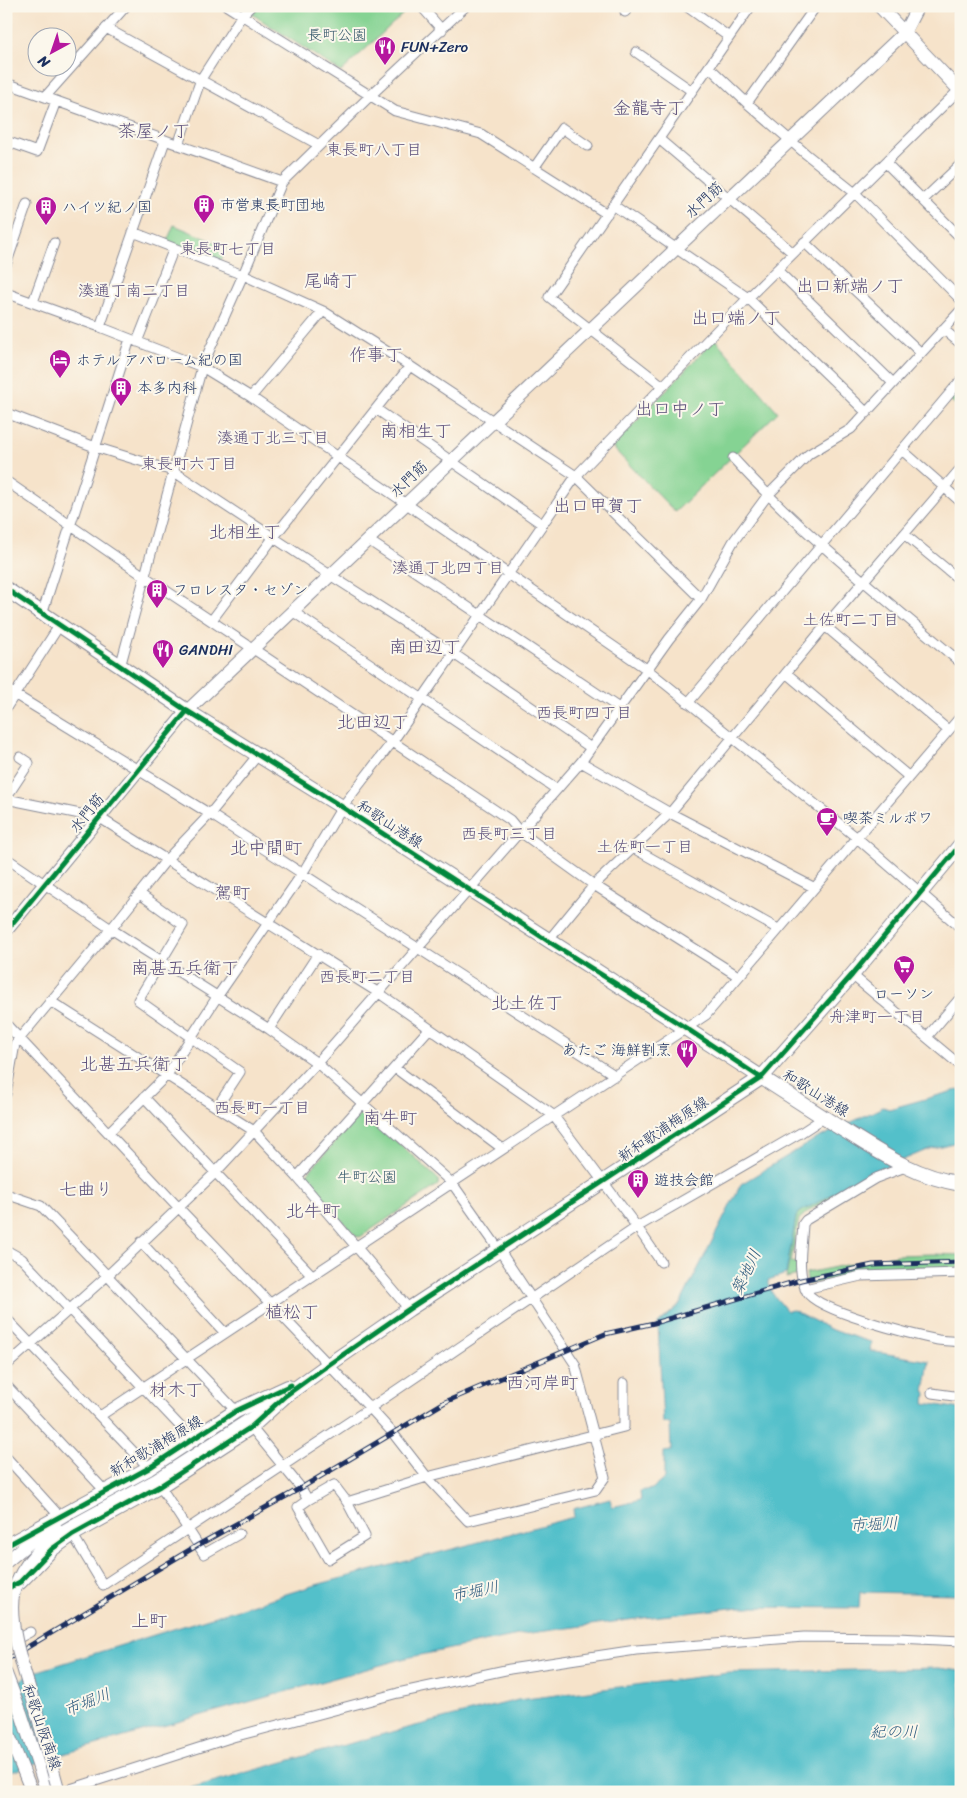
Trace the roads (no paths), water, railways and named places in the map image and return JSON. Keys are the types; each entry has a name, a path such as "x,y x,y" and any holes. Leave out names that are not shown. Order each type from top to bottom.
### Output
{"main road":[{"name":"和歌山港線","path":"6,590 187,712 342,807 837,1126 903,1166 946,1182 961,1184"},
{"name":"新和歌浦梅原線","path":"6,1546 148,1468 236,1411 283,1393 761,1078 852,975 919,892 961,844"},
{"name":"新和歌浦梅原線","path":"6,1589 20,1582 75,1525 160,1486 251,1427 283,1393"}],"street":[{"path":"45,97 126,6"},
{"path":"227,6 371,95 395,112 481,134 607,214"},
{"path":"178,146 202,79 242,15 251,6"},
{"path":"421,6 442,30"},
{"path":"120,667 202,367 282,182 466,6"},
{"path":"686,6 729,37"},
{"path":"663,386 549,297 751,6"},
{"path":"747,103 816,6"},
{"path":"109,1132 167,1075 217,997 302,874 342,807 454,654 576,476 748,298 960,90 879,6"},
{"name":"水門筋","path":"6,931 187,712 492,421 592,329 904,33 918,6"},
{"path":"957,6 961,8"},
{"path":"106,28 202,79 319,145"},
{"path":"636,52 692,91"},
{"path":"708,67 790,141 855,193 961,300"},
{"path":"6,83 282,182"},
{"path":"6,140 37,152 56,101"},
{"path":"534,168 562,128 588,146"},
{"path":"659,139 793,253"},
{"path":"100,327 166,141"},
{"path":"886,163 961,238"},
{"path":"923,200 961,164"},
{"path":"6,265 27,204"},
{"path":"613,205 748,298 867,412"},
{"path":"134,232 243,275 323,311 410,366 576,476 701,599"},
{"path":"804,242 920,352"},
{"path":"33,302 54,243"},
{"path":"42,614 95,447 134,341 174,248"},
{"path":"777,270 893,383"},
{"path":"6,292 202,367 250,397 648,670 856,837 961,928"},
{"path":"6,1366 107,1276 216,1172 317,1063 581,762 669,639 701,599 733,542 767,496 809,454 851,429 920,352 961,310"},
{"path":"250,397 323,311"},
{"path":"943,329 961,344"},
{"path":"212,620 274,537 410,366"},
{"path":"688,703 961,380"},
{"path":"376,409 542,524"},
{"path":"6,413 95,447 173,471 454,654 590,748"},
{"path":"902,450 961,502"},
{"path":"733,458 767,496 822,546 961,663"},
{"path":"548,941 594,885 670,813 825,626 961,468"},
{"path":"6,481 69,526 510,820 519,831 594,885 738,976"},
{"path":"904,534 961,581"},
{"path":"368,540 619,708"},
{"path":"292,611 556,789"},
{"path":"6,708 59,626"},
{"path":"825,626 948,730"},
{"path":"786,673 908,776"},
{"path":"6,689 210,814 616,1076"},
{"path":"100,1416 706,1015 813,887 961,716"},
{"path":"6,1094 15,1044 168,859 210,814 257,756"},
{"path":"20,757 29,763 6,799 100,818 379,993 429,1030 553,1115 661,1262"},
{"path":"581,762 670,813 813,887"},
{"path":"633,848 778,929"},
{"path":"6,858 317,1063 452,1182 500,1250 574,1364 605,1477 596,1490 468,1521 427,1477 392,1432 370,1408 324,1367 270,1303 6,1024"},
{"path":"140,894 182,926 138,1000 240,1072 217,1107"},
{"path":"268,1029 318,954"},
{"path":"852,975 961,1066"},
{"path":"927,1037 961,997"},
{"path":"50,1001 254,1132 297,1177 409,1309"},
{"path":"297,1177 429,1030"},
{"path":"395,1068 503,1150"},
{"path":"144,1097 312,1275"},
{"path":"6,1457 60,1516 75,1525 103,1585 370,1408 637,1227 825,1117"},
{"path":"903,1166 876,1178 806,1220 803,1224 800,1274 806,1289 817,1302 854,1317 938,1340 961,1342"},
{"path":"6,1194 41,1206 236,1411"},
{"path":"141,1242 226,1333"},
{"path":"6,1250 22,1259 193,1440"},
{"path":"806,1289 861,1276 961,1273"},
{"path":"6,1318 148,1468"},
{"path":"347,1502 427,1477 624,1427 624,1384"},
{"path":"6,1385 105,1491"},
{"path":"283,1393 63,1531 39,1549 29,1560 14,1592 12,1619 20,1657 60,1792 233,1737 398,1693 510,1669 636,1650 804,1637 961,1641"},
{"path":"932,1393 961,1397"},
{"path":"251,1427 301,1488 308,1500"},
{"path":"334,1485 347,1502 365,1536 328,1559 298,1507 334,1485"},
{"path":"160,1486 204,1554 240,1534"},
{"path":"6,1562 29,1543 75,1525"},
{"path":"6,1616 26,1634 6,1645"},
{"name":"和歌山阪南線","path":"6,1674 22,1713 47,1792"},
{"path":"6,1728 32,1792"}],"water":[{"path":"961,1089 961,1141 929,1149 867,1175 800,1212 796,1217 786,1274 768,1280 772,1293 787,1311 793,1310 832,1330 871,1342 870,1351 929,1361 924,1392 926,1393 925,1403 961,1409 961,1594 860,1592 859,1608 740,1607 523,1634 406,1658 56,1756 6,1774 6,1688 35,1672 312,1586 574,1517 573,1509 610,1499 612,1507 641,1500 640,1491 652,1489 664,1479 664,1452 671,1451 670,1423 663,1423 658,1324 680,1304 741,1184 812,1141 883,1107 889,1109"},
{"name":"紀の川","path":"938,1668 961,1671 961,1792 176,1792 384,1734 518,1700 729,1673"}],"railway":[{"path":"6,1660 198,1545 301,1488 445,1402 605,1334 654,1323 801,1280 873,1265 961,1262"}],"place":[{"name":"FUN+Zero","path":"385,66"},
{"name":"市営東長町団地","path":"204,224"},
{"name":"ハイツ紀ノ国","path":"46,226"},
{"name":"ホテル アバローム紀の国","path":"60,379"},
{"name":"本多内科","path":"121,407"},
{"name":"フロレスタ・セゾン","path":"157,609"},
{"name":"GANDHI","path":"163,669"},
{"name":"喫茶ミルポワ","path":"827,837"},
{"name":"ローソン","path":"904,985"},
{"name":"あたご 海鮮割烹","path":"687,1069"},
{"name":"遊技会館","path":"638,1199"}],"district":[{"name":"金龍寺丁","path":"649,108"},
{"name":"茶屋ノ丁","path":"154,131"},
{"name":"東長町八丁目","path":"374,149"},
{"name":"東長町七丁目","path":"228,248"},
{"name":"尾崎丁","path":"331,281"},
{"name":"出口新端ノ丁","path":"850,286"},
{"name":"湊通丁南二丁目","path":"134,290"},
{"name":"出口端ノ丁","path":"736,318"},
{"name":"作事丁","path":"376,355"},
{"name":"出口中ノ丁","path":"680,409"},
{"name":"南相生丁","path":"416,431"},
{"name":"湊通丁北三丁目","path":"273,437"},
{"name":"東長町六丁目","path":"189,463"},
{"name":"出口甲賀丁","path":"598,506"},
{"name":"北相生丁","path":"245,532"},
{"name":"湊通丁北四丁目","path":"448,567"},
{"name":"土佐町二丁目","path":"851,619"},
{"name":"南田辺丁","path":"425,647"},
{"name":"西長町四丁目","path":"584,712"},
{"name":"北田辺丁","path":"373,722"},
{"name":"西長町三丁目","path":"509,833"},
{"name":"土佐町一丁目","path":"645,846"},
{"name":"北中間町","path":"266,848"},
{"name":"駕町","path":"232,893"},
{"name":"南甚五兵衛丁","path":"185,968"},
{"name":"西長町二丁目","path":"367,976"},
{"name":"北土佐丁","path":"527,1003"},
{"name":"舟津町一丁目","path":"877,1016"},
{"name":"北甚五兵衛丁","path":"134,1064"},
{"name":"西長町一丁目","path":"262,1107"},
{"name":"南牛町","path":"390,1118"},
{"name":"七曲り","path":"86,1189"},
{"name":"北牛町","path":"313,1211"},
{"name":"植松丁","path":"292,1312"},
{"name":"西河岸町","path":"542,1383"},
{"name":"材木丁","path":"176,1390"},
{"name":"上町","path":"149,1621"}],"park label":[{"name":"長町公園","path":"337,35"},
{"name":"牛町公園","path":"367,1177"}],"water label":[{"name":"築地川","path":"746,1272"},
{"name":"市堀川","path":"874,1524"},
{"name":"市堀川","path":"475,1591"},
{"name":"市堀川","path":"87,1702"}]}
